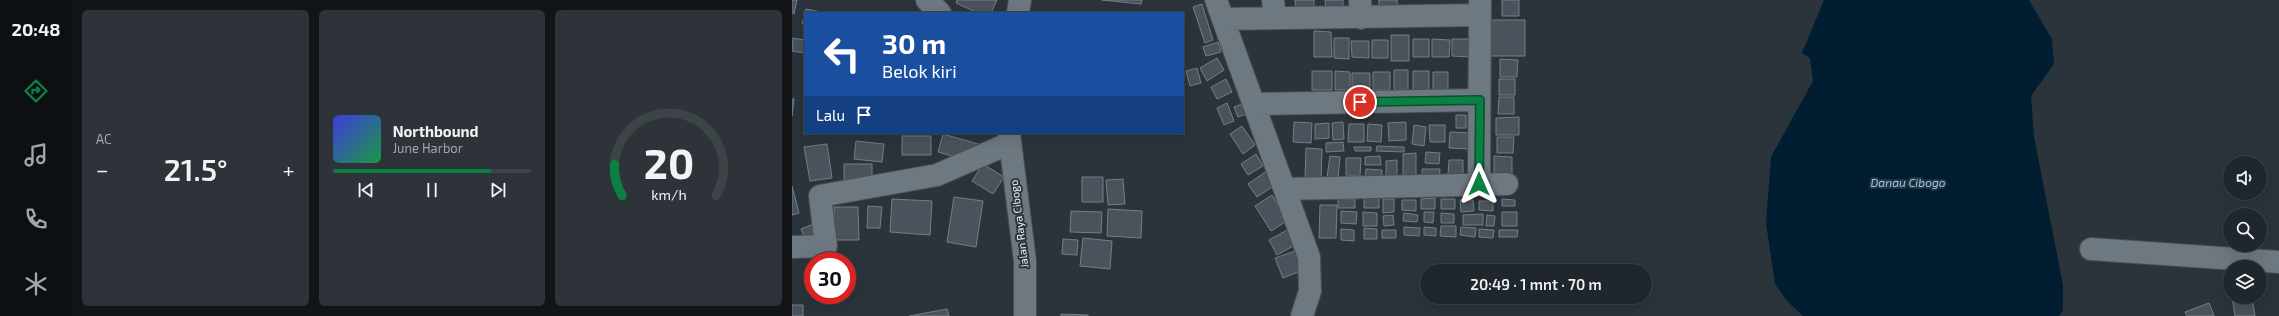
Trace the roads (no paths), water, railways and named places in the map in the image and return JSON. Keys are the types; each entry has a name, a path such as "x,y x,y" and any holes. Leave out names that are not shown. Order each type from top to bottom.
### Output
{"street":[{"path":"927,0 939,12"},
{"path":"1018,12 1020,0"},
{"path":"1302,316 1310,291 1309,257 1286,189 1220,10 1480,8 1479,184"},
{"path":"1255,104 1480,100"},
{"path":"792,247 826,246 820,196 937,176 1009,138"},
{"name":"Jalan Raya Cibogo","path":"1009,138 1025,261 1025,316"},
{"path":"1286,189 1507,184"},
{"path":"2091,249 2279,262"}],"water":[{"name":"Danau Cibogo","path":"1824,0 2029,0 2052,39 2054,64 2031,96 2034,137 2063,285 2063,310 2059,316 1803,316 1787,301 1775,284 1766,223 1771,157 1813,81 1810,58 1802,53"}]}
